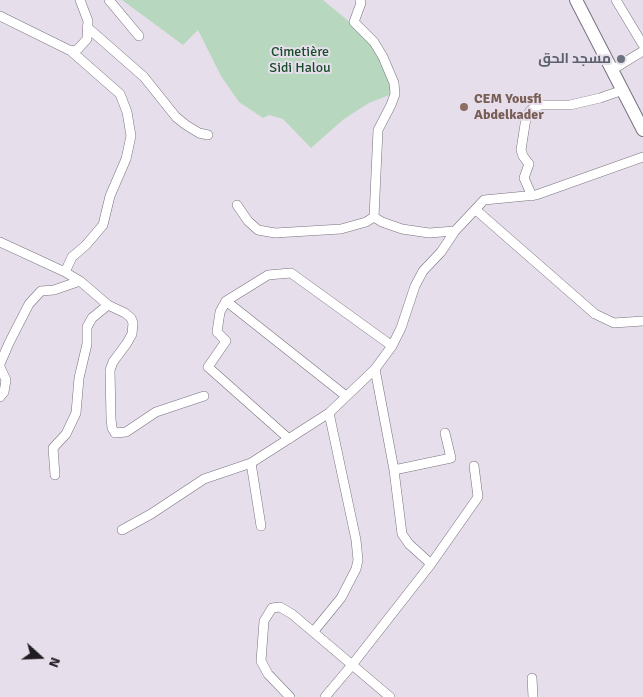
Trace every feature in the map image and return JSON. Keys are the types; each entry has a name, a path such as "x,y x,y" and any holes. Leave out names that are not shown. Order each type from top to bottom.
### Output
{"main road":[{"path":"576,0 643,130"}],"street":[{"path":"71,51 78,49 87,39 88,21 80,0"},
{"path":"109,0 139,36"},
{"path":"360,0 354,22 374,42 383,57 394,83 391,105 378,130 374,217"},
{"path":"616,0 643,45"},
{"path":"0,16 71,51 120,94 127,112 131,136 126,159 110,196 103,225 86,245 72,257 65,272"},
{"path":"87,27 144,77 181,121 199,133 208,135"},
{"path":"612,70 643,51"},
{"path":"532,196 524,178 530,164 523,156 521,150 526,118 530,111 534,107 541,105 570,105 623,90"},
{"path":"122,530 151,514 204,478 251,463 329,413 375,368 392,346 401,328 419,279 455,232 484,200 532,196 643,157"},
{"path":"237,205 248,222 258,230 275,233 341,229 366,222 374,217"},
{"path":"476,210 595,314 614,323 643,321"},
{"path":"374,217 402,229 429,233 455,232"},
{"path":"0,242 65,272 108,305 131,318 133,323 132,334 110,370 111,419 112,428 115,433 126,432 156,412 204,396"},
{"path":"288,439 208,367 226,340 217,332 220,312 226,301 268,275 291,273 392,346"},
{"path":"0,397 4,392 6,380 0,366 9,343 29,304 41,291 54,290 80,282"},
{"path":"226,301 346,396"},
{"path":"55,475 53,448 66,434 76,413 79,378 87,344 87,327 92,318 108,305"},
{"path":"375,368 394,470 402,534 409,544 431,564"},
{"path":"314,632 341,598 356,570 358,560 356,540 329,413"},
{"path":"394,470 451,458 445,433"},
{"path":"251,463 261,526"},
{"path":"325,697 431,564 478,497 474,466"},
{"path":"290,697 268,674 261,661 264,621 272,608 280,607 292,614 390,697"},
{"path":"532,678 533,697"}],"green space":[{"name":"Cimetière Sidi Halou","path":"122,0 323,0 352,24 369,42 389,76 392,94 369,103 344,119 311,148 283,119 269,115 263,118 239,102 221,76 198,30 183,45"}],"place":[{"name":"مسجد الحق","path":"621,59"},
{"name":"CEM Yousfi Abdelkader","path":"464,107"}]}
